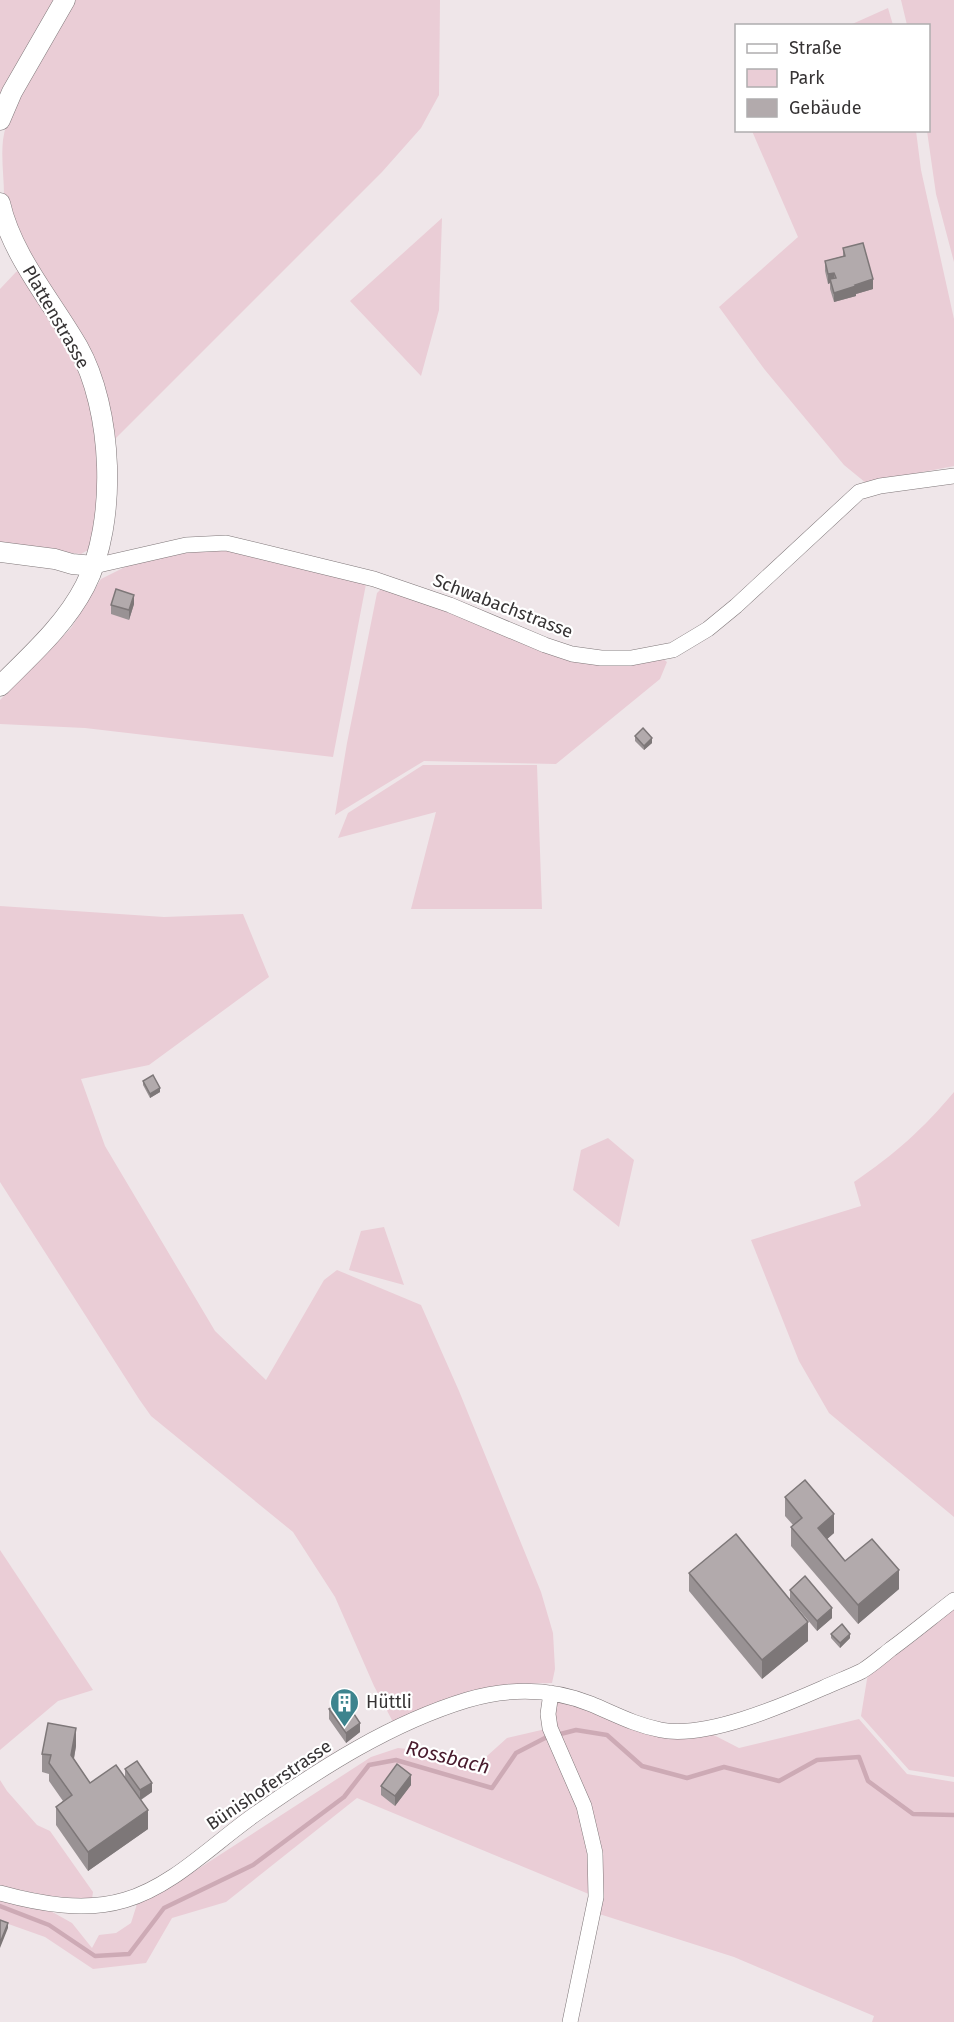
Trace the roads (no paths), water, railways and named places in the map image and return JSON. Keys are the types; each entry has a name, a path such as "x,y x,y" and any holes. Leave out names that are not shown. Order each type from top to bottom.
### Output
{"street":[{"path":"0,120 12,92 65,0"},
{"name":"Plattenstrasse","path":"0,203 15,246 79,350 94,385 107,455 104,524 94,566 85,586 49,637 0,686"},
{"name":"Schwabachstrasse","path":"94,566 186,544 226,543 374,579 450,605 572,654 601,658 631,658 673,650 708,628 736,606 859,492 880,486 954,476"},
{"path":"0,552 94,566"},
{"name":"Bünishoferstrasse","path":"0,1893 66,1905 107,1904 138,1896 167,1880 256,1813 342,1758 401,1726 467,1700 509,1691 551,1693 590,1704 632,1723 664,1731 702,1729 751,1716 800,1698 863,1670 954,1599"},
{"path":"551,1693 548,1714 552,1735 584,1806 595,1853 596,1897 570,2022"}],"waterway":[{"name":"Rossbach","path":"0,1906 49,1925 95,1956 129,1954 164,1908 253,1865 344,1797 369,1765 396,1760 492,1788 516,1753 545,1738 576,1730 607,1735 642,1766 687,1778 724,1767 779,1781 817,1760 859,1757 868,1781 913,1814 954,1815"}],"place":[{"name":"Hüttli","path":"345,1728"}]}
